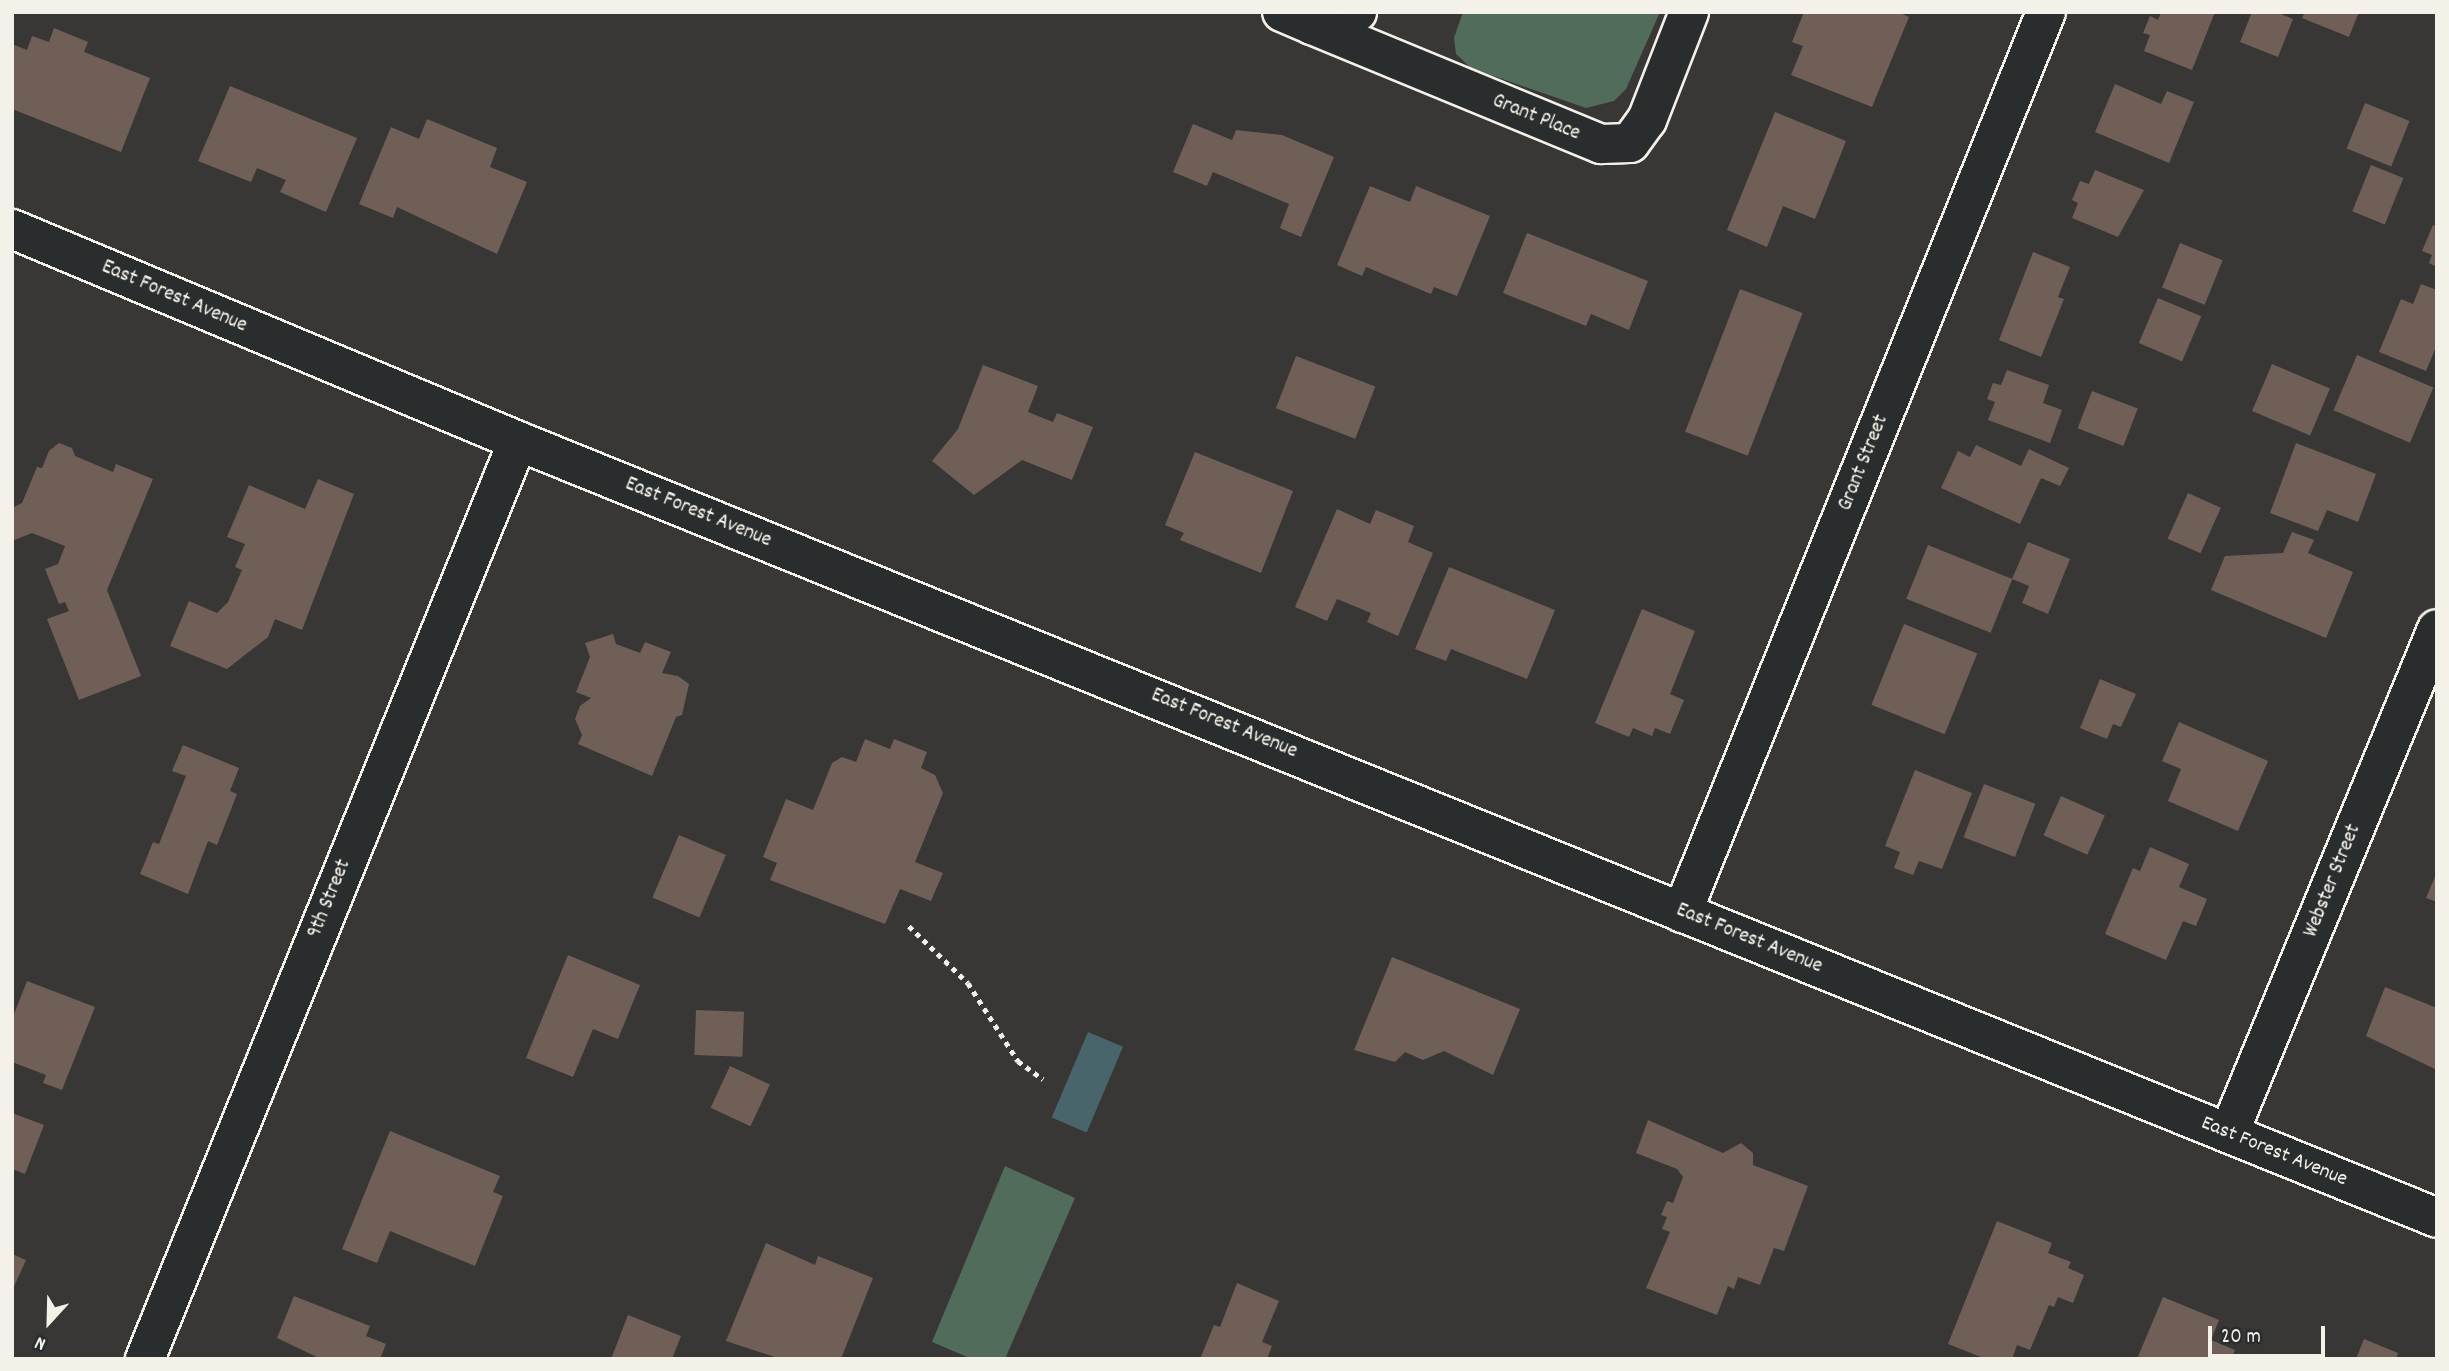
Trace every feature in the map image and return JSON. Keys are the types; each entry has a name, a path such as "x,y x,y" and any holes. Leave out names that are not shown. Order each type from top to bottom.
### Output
{"street":[{"name":"Grant Place","path":"1297,19 1357,12"},
{"name":"Grant Place","path":"1297,19 1601,144 1630,143 1647,120 1689,12"},
{"name":"Grant Street","path":"1682,913 2046,12"},
{"name":"East Forest Avenue","path":"12,229 518,441 1083,666 1682,913 2437,1218"},
{"name":"9th Street","path":"145,1359 518,441"},
{"name":"Webster Street","path":"2229,1133 2437,629"}],"path":[{"path":"909,926 968,983 1018,1061 1043,1079"}],"green space":[{"path":"1463,12 1660,12 1626,89 1614,101 1586,108 1471,68 1456,54 1454,38"},
{"path":"1005,1166 1075,1198 1005,1359 972,1359 932,1342"}],"water":[{"path":"1088,1032 1123,1047 1087,1132 1052,1118"}],"building":[{"path":"1804,12 1898,12 1909,17 1872,107 1791,75 1803,46 1792,42"},
{"path":"2161,12 2215,12 2192,70 2144,51 2150,35 2143,33 2150,16 2158,20"},
{"path":"2252,12 2276,12 2293,19 2278,57 2240,42"},
{"path":"2305,12 2359,12 2349,37 2302,18"},
{"path":"54,28 88,42 84,52 150,78 121,152 12,109 12,44 27,50 32,36 49,42"},
{"path":"2115,84 2161,104 2167,91 2194,102 2169,163 2095,132"},
{"path":"230,86 357,138 326,212 280,192 286,180 257,168 251,182 198,161"},
{"path":"2365,103 2410,121 2391,166 2347,148"},
{"path":"1775,112 1846,141 1815,219 1783,206 1767,247 1727,230"},
{"path":"427,119 497,148 490,167 527,182 497,254 397,207 393,218 359,204 391,127 419,139"},
{"path":"1193,124 1232,140 1236,130 1282,135 1334,157 1301,237 1280,228 1289,204 1213,172 1207,186 1173,172"},
{"path":"2371,165 2403,178 2385,224 2352,211"},
{"path":"2095,170 2144,190 2118,237 2072,218 2078,203 2072,200 2080,181 2089,184"},
{"path":"1370,186 1410,202 1416,186 1490,216 1457,296 1434,287 1431,294 1366,267 1362,276 1337,265"},
{"path":"2433,225 2437,226 2437,267 2429,263 2432,255 2422,251"},
{"path":"1527,233 1648,281 1629,330 1591,314 1586,326 1503,293"},
{"path":"2180,243 2223,260 2205,305 2162,288"},
{"path":"2033,252 2070,267 2058,297 2064,299 2041,357 1999,340"},
{"path":"2421,284 2437,290 2437,345 2426,371 2379,352 2401,299 2413,304"},
{"path":"1740,289 1803,313 1748,456 1685,432"},
{"path":"2158,298 2201,316 2182,361 2139,343"},
{"path":"2357,355 2433,387 2410,443 2334,410"},
{"path":"1296,356 1375,386 1355,439 1276,408"},
{"path":"2272,364 2330,389 2310,436 2252,411"},
{"path":"983,365 1038,386 1028,412 1053,422 1057,413 1093,427 1072,480 1022,460 974,495 932,461 958,429"},
{"path":"2007,370 2049,385 2043,403 2062,410 2050,443 1988,420 1995,402 1987,399 1993,383 2001,385"},
{"path":"2092,391 2138,409 2123,446 2078,428"},
{"path":"59,443 72,448 75,456 113,472 116,464 153,479 107,590 141,676 79,700 47,619 69,611 65,602 59,604 45,569 58,564 65,546 32,533 12,541 12,508 22,503 37,467 42,468 49,451"},
{"path":"2296,443 2376,474 2358,522 2327,510 2318,531 2270,513"},
{"path":"1976,445 2021,466 2029,449 2069,468 2060,486 2041,478 2020,524 1941,488 1958,451 1970,457"},
{"path":"1195,452 1293,491 1261,573 1180,540 1184,533 1165,525"},
{"path":"318,479 354,494 302,630 275,619 268,637 227,669 170,646 189,601 217,613 228,602 242,570 235,567 245,544 227,537 249,485 305,509"},
{"path":"2188,493 2221,508 2201,553 2168,539"},
{"path":"1337,509 1370,524 1376,510 1414,526 1408,542 1433,553 1398,636 1367,622 1371,613 1337,599 1327,621 1295,607"},
{"path":"2292,532 2314,540 2308,553 2353,572 2326,638 2211,590 2225,556 2283,553"},
{"path":"2028,542 2070,559 2048,614 2022,603 2029,586 2012,579"},
{"path":"1928,545 2012,579 1991,633 1906,599"},
{"path":"1449,567 1555,610 1527,679 1451,649 1446,661 1415,649"},
{"path":"1642,609 1695,631 1670,694 1684,700 1670,734 1655,728 1652,736 1633,728 1629,737 1595,723"},
{"path":"1904,624 1977,654 1945,734 1871,705"},
{"path":"613,634 616,644 640,653 645,642 671,652 662,673 678,676 689,684 682,715 676,717 652,776 578,744 582,735 575,719 580,706 591,698 576,692 590,657 585,643"},
{"path":"2100,679 2136,694 2121,727 2113,724 2107,739 2080,728"},
{"path":"2179,722 2268,761 2238,831 2168,801 2181,769 2162,761"},
{"path":"865,739 890,749 894,739 927,752 921,768 935,775 943,793 915,862 943,873 931,901 900,889 885,924 770,880 777,863 763,857 786,799 813,810 832,763 842,757 856,762"},
{"path":"183,745 239,768 230,791 237,794 217,845 208,841 188,894 140,874 153,842 159,844 186,776 172,771"},
{"path":"1915,770 1972,793 1942,869 1919,861 1913,875 1894,868 1900,852 1885,846"},
{"path":"1984,784 2035,804 2015,857 1964,837"},
{"path":"2061,796 2105,816 2087,855 2044,835"},
{"path":"679,835 726,855 699,918 652,898"},
{"path":"2150,847 2189,864 2179,887 2207,899 2196,926 2183,921 2166,960 2105,934 2133,868 2140,871"},
{"path":"2437,872 2437,902 2426,898"},
{"path":"568,955 640,985 618,1039 593,1029 573,1077 526,1058"},
{"path":"1392,957 1520,1009 1493,1075 1444,1051 1423,1060 1405,1052 1395,1062 1354,1050"},
{"path":"27,981 95,1007 62,1090 43,1083 46,1075 12,1062 12,1019"},
{"path":"2385,987 2437,1008 2437,1070 2366,1036"},
{"path":"696,1010 744,1012 742,1057 694,1055"},
{"path":"730,1066 770,1085 750,1126 711,1108"},
{"path":"12,1113 44,1125 25,1174 12,1169"},
{"path":"1648,1120 1723,1153 1741,1143 1753,1153 1753,1165 1808,1186 1784,1251 1774,1248 1760,1285 1738,1277 1734,1289 1728,1286 1717,1315 1646,1288 1670,1232 1662,1229 1667,1217 1661,1215 1667,1201 1673,1203 1683,1177 1677,1169 1636,1153"},
{"path":"390,1131 500,1176 493,1192 503,1196 475,1266 390,1231 377,1263 342,1249"},
{"path":"1997,1221 2052,1243 2048,1253 2071,1262 2068,1268 2084,1275 2073,1303 2058,1297 2054,1307 2049,1305 2030,1350 2017,1345 2012,1359 1986,1359 1948,1344"},
{"path":"766,1243 815,1265 818,1256 873,1278 841,1359 781,1359 726,1341"},
{"path":"12,1254 26,1260 12,1291"},
{"path":"1237,1283 1279,1301 1262,1342 1272,1346 1267,1359 1200,1359 1214,1325 1220,1327"},
{"path":"294,1296 370,1326 366,1336 386,1344 380,1359 321,1359 277,1338"},
{"path":"2163,1297 2219,1320 2211,1340 2235,1350 2231,1359 2137,1359"},
{"path":"628,1315 681,1336 672,1359 611,1359"},
{"path":"2364,1339 2398,1353 2396,1359 2356,1359"}]}
